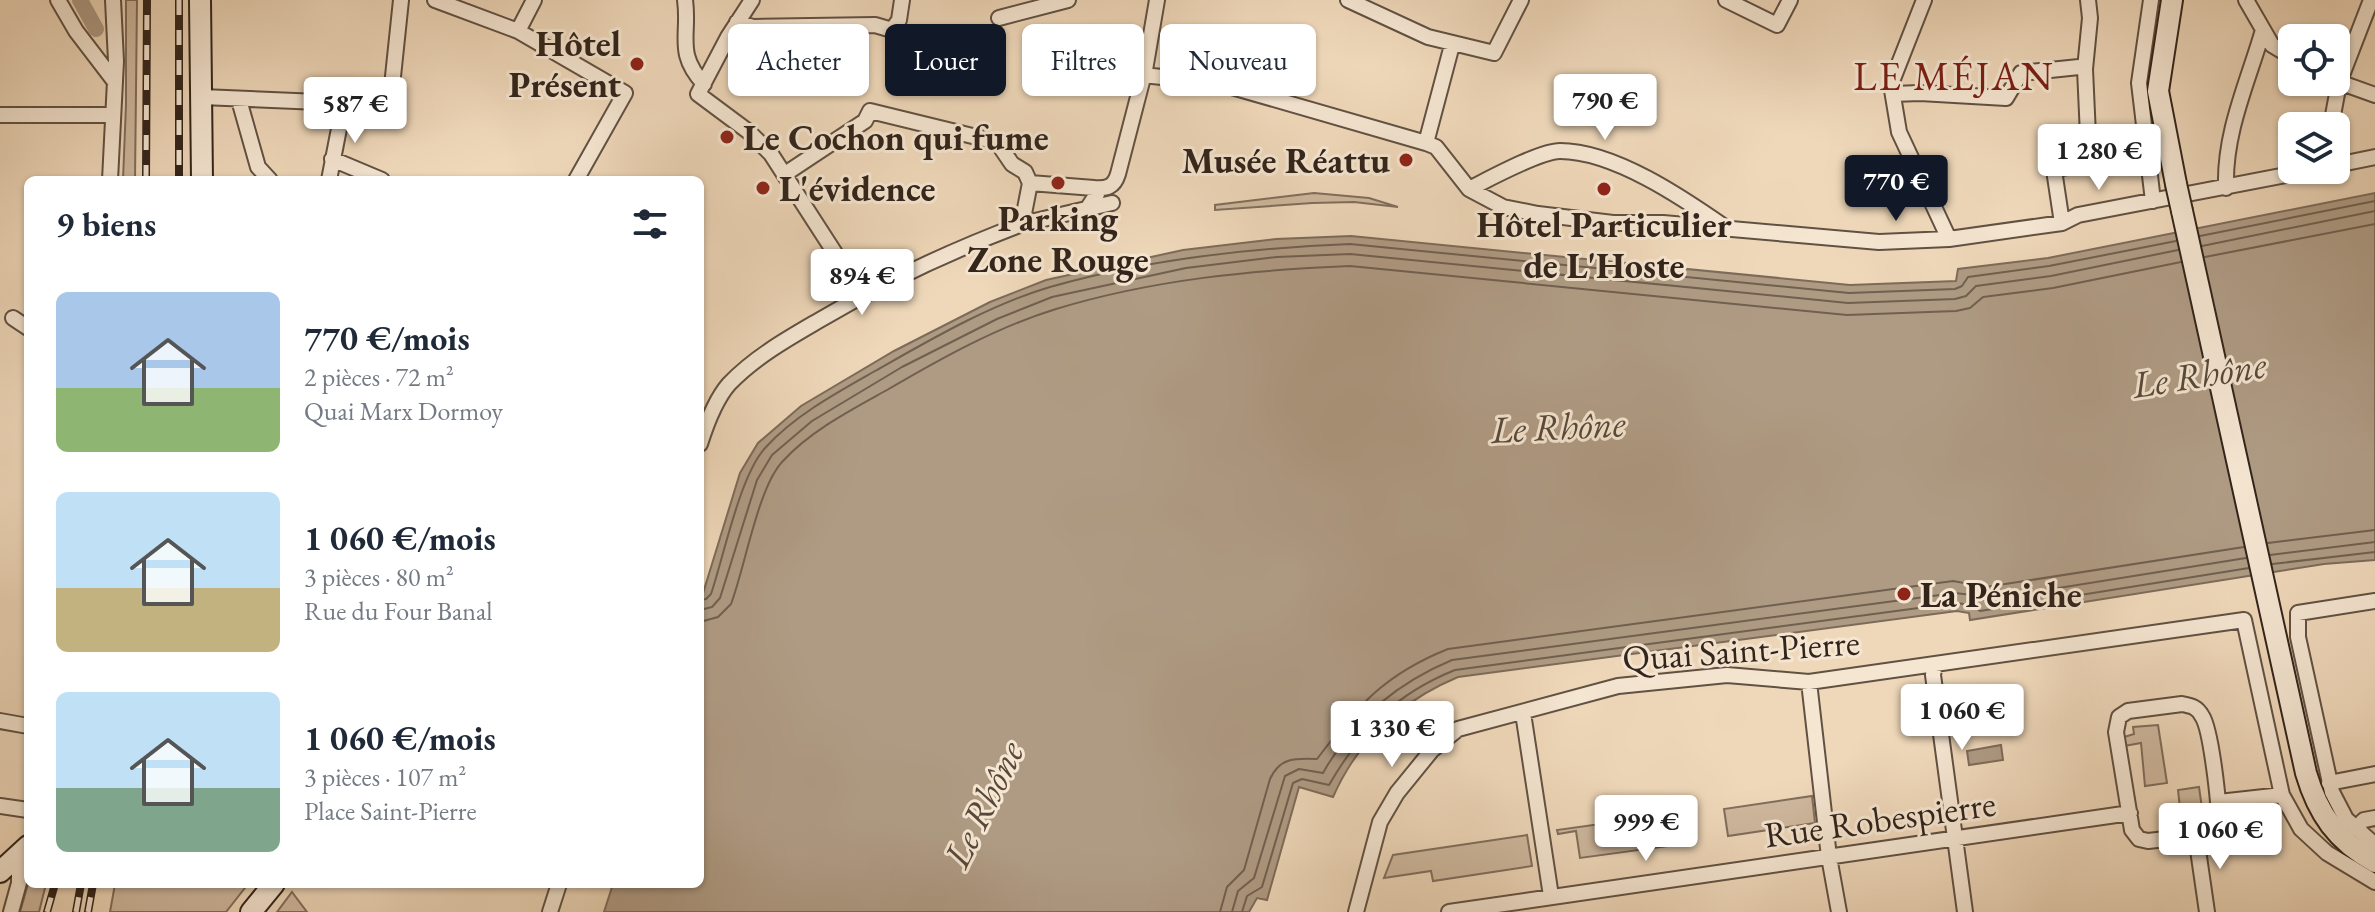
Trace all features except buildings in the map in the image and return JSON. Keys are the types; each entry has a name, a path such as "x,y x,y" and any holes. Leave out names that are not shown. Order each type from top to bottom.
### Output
{"main road":[{"path":"200,0 202,176"},
{"path":"2172,0 2158,91 2312,792 2329,825 2359,853 2375,862"},
{"path":"0,872 23,850"},
{"path":"251,912 271,888"}],"street":[{"path":"58,0 76,31 115,82"},
{"path":"110,176 116,61 113,0"},
{"path":"202,97 390,105 401,0"},
{"path":"435,0 518,31 625,93 578,176"},
{"path":"518,31 534,0"},
{"path":"737,22 743,0"},
{"path":"701,89 752,0"},
{"path":"737,22 753,27 875,25 892,30 899,20 902,0"},
{"path":"999,18 1068,0"},
{"path":"1144,70 1157,0"},
{"path":"1348,0 1428,37 1494,53 1521,0"},
{"path":"1726,0 1777,25 1790,0"},
{"path":"1924,0 1891,84 1905,150 1949,239"},
{"path":"2062,223 2054,170 2079,164 2089,158 2085,69 2090,18 2088,0"},
{"path":"2151,0 2139,83 2153,201"},
{"path":"2246,0 2272,45 2278,49"},
{"path":"2350,58 2369,21 2371,0"},
{"path":"686,2 685,56 701,89 758,140 785,174 862,295"},
{"path":"2226,188 2231,127 2263,30"},
{"path":"1426,143 1452,45"},
{"path":"1893,94 2006,98 2021,73 2085,69"},
{"path":"1144,75 1218,83 1426,143 1436,147 1469,189 1503,207 1538,214 1879,242 1949,239 2062,223 2078,215 2278,177"},
{"path":"2350,86 2375,95"},
{"path":"1030,183 1105,189 1116,181 1138,96"},
{"path":"239,100 258,167 266,176"},
{"path":"330,176 344,103"},
{"path":"785,174 865,121 870,111 997,142 1012,164 1025,172 1030,183 1022,224"},
{"path":"0,115 112,115"},
{"path":"1469,189 1557,151 1583,154 1669,189 1729,230"},
{"path":"2350,162 2375,157"},
{"path":"332,159 372,176"},
{"path":"1087,209 1097,194 1094,188"},
{"path":"704,421 727,386 769,350 862,295 954,249 1022,224 1112,203"},
{"path":"13,318 24,325"},
{"path":"2375,601 2298,613 2298,637 2329,783 2346,819 2375,845"},
{"name":"Quai Saint-Pierre","path":"1356,912 1380,822 1397,793 1432,750 1458,729 1618,686 1727,675 1809,682 2244,620 2282,795"},
{"path":"1935,664 1933,675 1965,912"},
{"path":"1809,682 1829,857 1839,912"},
{"path":"2182,704 2195,707 2205,719 2219,802 2218,828 2211,834 2148,841 2139,839 2132,830 2130,813 2116,732 2119,717 2128,711 2161,706 2182,704"},
{"path":"1523,713 1551,896"},
{"path":"0,721 24,725"},
{"path":"2329,783 2375,774"},
{"path":"2219,802 2282,795 2301,829 2327,853 2375,882"},
{"path":"0,806 24,809"},
{"name":"Rue Robespierre","path":"1449,912 2130,813"},
{"path":"2355,829 2364,820 2375,818"},
{"path":"2196,836 2207,912"},
{"path":"11,912 23,850"},
{"path":"550,912 558,888"}],"shaded area":[{"path":"126,0 137,0 135,176 123,176"},
{"path":"1314,193 1369,198 1398,207 1354,202 1215,210 1215,205"},
{"path":"2158,725 2167,783 2145,786 2141,743 2124,746 2124,737 2134,734 2133,727"},
{"path":"2199,787 2203,815 2181,817 2178,790"},
{"path":"1812,796 1815,823 1728,836 1724,809"},
{"path":"1673,814 1676,845 1580,858 1576,831 1558,834 1557,830"},
{"path":"1527,835 1532,866 1433,881 1431,871 1384,878 1393,855"},
{"path":"27,888 45,888 39,912 20,912"},
{"path":"114,888 245,888 226,912 110,912"},
{"path":"292,892 307,912 277,912"}],"water":[{"name":"Le Rhône","path":"2375,193 2375,560 2324,564 1970,620 1969,613 1957,611 1458,677 1418,698 1384,725 1355,758 1333,797 1299,787 1267,900 1257,898 1249,912 604,912 612,888 704,888 704,590 740,473 758,443 801,406 894,351 990,302 1046,280 1183,250 1276,239 1351,236 1850,285 1956,281 1958,269 2048,258"},
{"path":"2001,745 2003,760 1969,765 1967,751"}],"waterway":[{"path":"80,0 96,29"}],"railway":[{"path":"146,176 147,0"},
{"path":"179,0 179,176"},
{"path":"47,912 54,888"},
{"path":"76,912 80,888"},
{"path":"88,912 92,888"}],"place":[{"name":"Hôtel Présent","path":"637,64"},
{"name":"Le Cochon qui fume","path":"727,137"},
{"name":"Musée Réattu","path":"1406,160"},
{"name":"Parking Zone Rouge","path":"1058,183"},
{"name":"L'évidence","path":"763,188"},
{"name":"Hôtel Particulier de L'Hoste","path":"1604,189"},
{"name":"La Péniche","path":"1904,594"}],"district":[{"name":"LE MÉJAN","path":"1954,76"}]}
